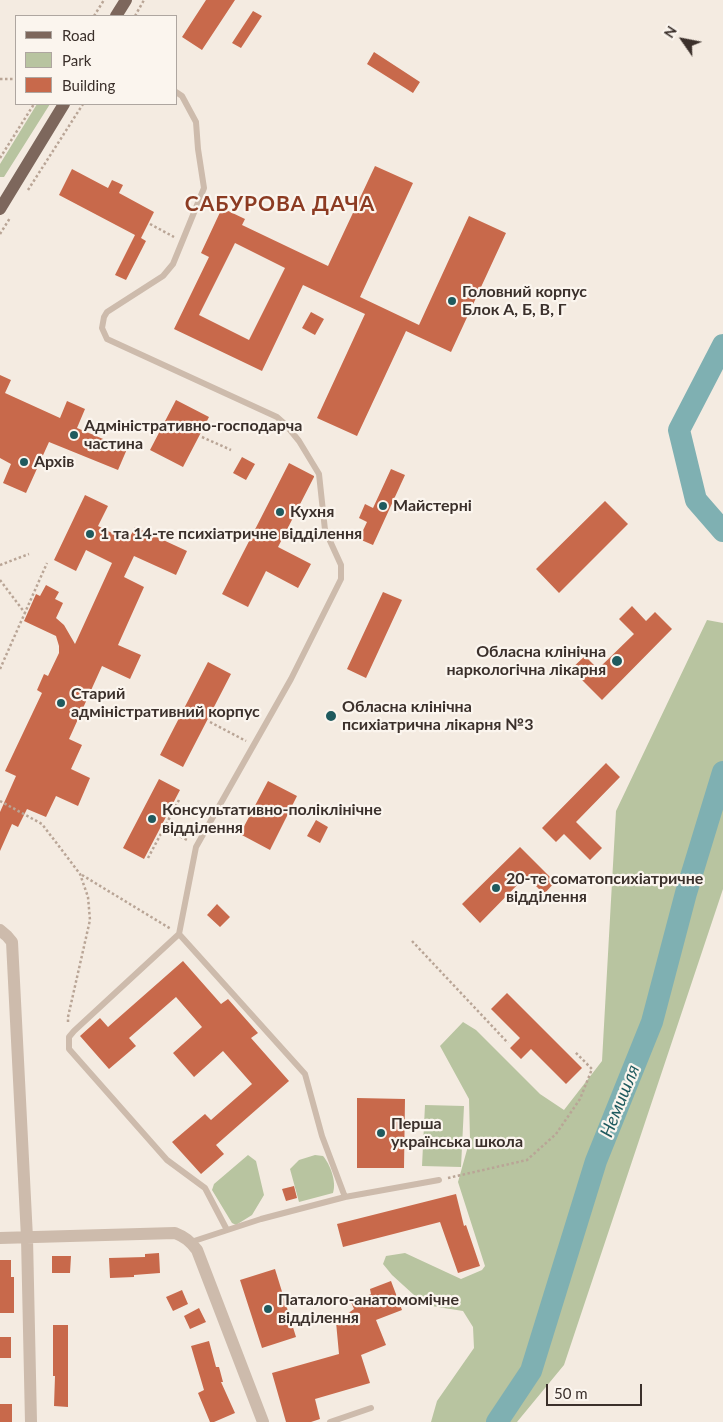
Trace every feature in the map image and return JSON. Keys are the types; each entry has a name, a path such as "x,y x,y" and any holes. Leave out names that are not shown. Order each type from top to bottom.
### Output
{"main road":[{"path":"117,15 126,0"},
{"path":"0,209 63,105"}],"street":[{"path":"0,930 12,942 27,1238 31,1422"},
{"path":"0,1238 175,1233 184,1236 197,1250 263,1422"}],"lane":[{"path":"178,93 182,96 196,122 204,188 173,264 163,276 107,312 102,322 104,334 108,338 278,418 286,425 300,442 319,474 326,530 341,565 341,579 291,679 196,845 179,934 69,1037 69,1049 167,1160 205,1188 227,1230"},
{"path":"179,934 305,1074 322,1136 345,1197"},
{"path":"191,1242 261,1219 345,1197 439,1180"},
{"path":"330,1422 371,1408"}],"path":[{"path":"95,15 104,0"},
{"path":"136,15 144,0"},
{"path":"0,79 15,79"},
{"path":"0,158 33,105"},
{"path":"26,193 82,105"},
{"path":"0,234 10,217"},
{"path":"150,224 182,242"},
{"path":"202,437 230,450"},
{"path":"0,565 29,554"},
{"path":"0,669 47,563"},
{"path":"0,580 25,614"},
{"path":"210,722 254,745"},
{"path":"148,858 179,800"},
{"path":"0,801 42,824 80,874 88,898 90,920 68,1017 69,1037"},
{"path":"164,828 196,845"},
{"path":"80,874 179,934"},
{"path":"412,941 508,1043"},
{"path":"439,1180 527,1160 556,1134 580,1098 592,1069 576,1052"}],"green space":[{"path":"36,105 49,105 4,177 0,177 0,164"},
{"path":"707,620 723,623 723,889 564,1365 517,1422 431,1422 437,1401 474,1348 473,1327 463,1311 425,1305 392,1275 383,1264 386,1256 405,1253 461,1279 482,1270 485,1266 458,1182 470,1139 469,1099 440,1046 463,1022 476,1030 540,1094 564,1110 602,1061 616,811"},
{"path":"425,1105 464,1106 461,1167 422,1166"},
{"path":"248,1155 256,1161 264,1195 252,1215 236,1225 232,1223 212,1190 214,1184"},
{"path":"315,1155 323,1156 328,1164 334,1184 333,1193 299,1202 290,1169 299,1160"}],"building":[{"path":"206,0 235,0 202,50 182,37"},
{"path":"253,11 262,16 241,48 232,43"},
{"path":"374,52 420,82 413,93 367,64"},
{"name":"Головний корпус Блок А, Б, В, Г","path":"375,166 413,183 360,297 419,325 469,216 506,233 451,352 406,331 357,436 317,418 365,314 303,285 262,371 174,329 209,257 201,253 222,208 245,219 242,225 328,266","holes":["235,243 285,268 249,340 199,315"]},
{"path":"72,169 108,188 112,180 123,185 119,193 154,212 141,238 146,241 126,280 115,275 135,235 59,195"},
{"path":"311,312 324,319 315,335 302,328"},
{"path":"0,375 11,380 5,393 60,418 67,401 85,409 77,428 127,449 118,470 49,442 26,493 3,483 11,464 0,458"},
{"path":"176,400 209,417 183,467 150,450"},
{"path":"242,457 255,464 246,480 233,473"},
{"name":"Кухня","path":"289,463 314,477 278,547 311,564 298,588 266,571 248,607 222,594"},
{"name":"Майстерні","path":"391,469 405,475 373,545 359,539 367,522 359,518 365,504 373,508"},
{"name":"Старий адміністративний корпус","path":"85,495 108,506 98,526 128,541 135,527 187,551 176,575 134,556 124,577 144,587 118,645 141,655 130,679 102,666 69,739 82,745 71,769 90,778 78,806 56,796 46,817 27,809 18,827 12,824 0,851 0,812 16,776 5,771 42,693 37,690 44,674 48,676 59,653 56,636 24,621 36,594 40,596 46,585 59,592 55,599 63,603 56,618 64,625 75,644 112,563 86,550 76,571 54,560"},
{"path":"605,501 628,524 559,593 536,569"},
{"path":"383,592 402,600 366,678 347,669"},
{"path":"632,606 646,621 655,612 672,629 602,700 571,669 585,656 598,669 634,634 619,619"},
{"path":"208,662 231,674 183,767 160,755"},
{"path":"606,763 620,777 576,822 602,848 590,860 564,834 556,842 542,828"},
{"name":"Консультативно-поліклінічне відділення","path":"159,779 180,790 144,859 123,848"},
{"path":"268,781 297,796 270,850 240,834"},
{"path":"316,820 328,827 320,843 307,836"},
{"name":"20-те соматопсихіатричне відділення","path":"520,847 555,882 544,894 526,876 480,923 462,904"},
{"path":"217,904 230,917 220,927 207,915"},
{"path":"183,961 221,1004 228,999 258,1033 251,1038 289,1081 216,1145 224,1154 201,1174 172,1142 205,1114 211,1120 252,1084 223,1051 194,1077 173,1053 202,1027 176,997 129,1038 136,1046 109,1069 80,1036 100,1018 108,1027"},
{"path":"507,993 582,1068 566,1084 531,1049 521,1059 510,1048 520,1038 491,1009"},
{"name":"Перша українська школа","path":"357,1098 405,1099 404,1168 357,1168"},
{"path":"294,1186 297,1198 286,1201 282,1189"},
{"path":"456,1194 464,1226 466,1225 480,1266 458,1273 440,1222 343,1247 337,1224"},
{"path":"159,1253 160,1273 110,1278 109,1258 145,1257 145,1254"},
{"path":"52,1256 71,1256 70,1273 52,1273"},
{"path":"0,1260 11,1260 11,1277 14,1277 14,1313 0,1313"},
{"name":"Паталого-анатомомічне відділення","path":"275,1269 296,1337 262,1348 240,1280"},
{"path":"391,1281 402,1310 376,1320 386,1345 361,1355 370,1383 315,1399 320,1419 311,1422 286,1422 272,1373 339,1354 336,1322 354,1309 351,1302 371,1294 370,1289"},
{"path":"182,1290 188,1304 173,1311 166,1297"},
{"path":"199,1308 206,1322 190,1329 184,1316"},
{"path":"53,1325 68,1325 68,1407 54,1406"},
{"path":"0,1337 11,1337 11,1358 0,1358"},
{"path":"209,1341 216,1367 219,1367 223,1382 221,1382 235,1413 214,1422 210,1422 198,1393 204,1390 191,1346"},
{"path":"0,1404 12,1404 12,1422 0,1422"}],"waterway":[{"name":"Немишля","path":"723,345 679,430 696,500 723,531"},
{"name":"Немишля","path":"497,1422 531,1371 596,1161 652,1022 686,893 723,772"}],"place":[{"name":"Головний корпус Блок А, Б, В, Г","path":"452,301"},
{"name":"Адміністративно-господарча частина","path":"74,435"},
{"name":"Архів","path":"24,462"},
{"name":"Майстерні","path":"383,506"},
{"name":"Кухня","path":"280,512"},
{"name":"1 та 14-те психіатричне відділення","path":"90,534"},
{"name":"Обласна клінічна наркологічна лікарня","path":"617,661"},
{"name":"Старий адміністративний корпус","path":"61,703"},
{"name":"Обласна клінічна психіатрична лікарня №3","path":"331,716"},
{"name":"Консультативно-поліклінічне відділення","path":"152,819"},
{"name":"20-те соматопсихіатричне відділення","path":"496,888"},
{"name":"Перша українська школа","path":"381,1133"},
{"name":"Паталого-анатомомічне відділення","path":"268,1309"}],"district":[{"name":"САБУРОВА ДАЧА","path":"280,204"}]}
